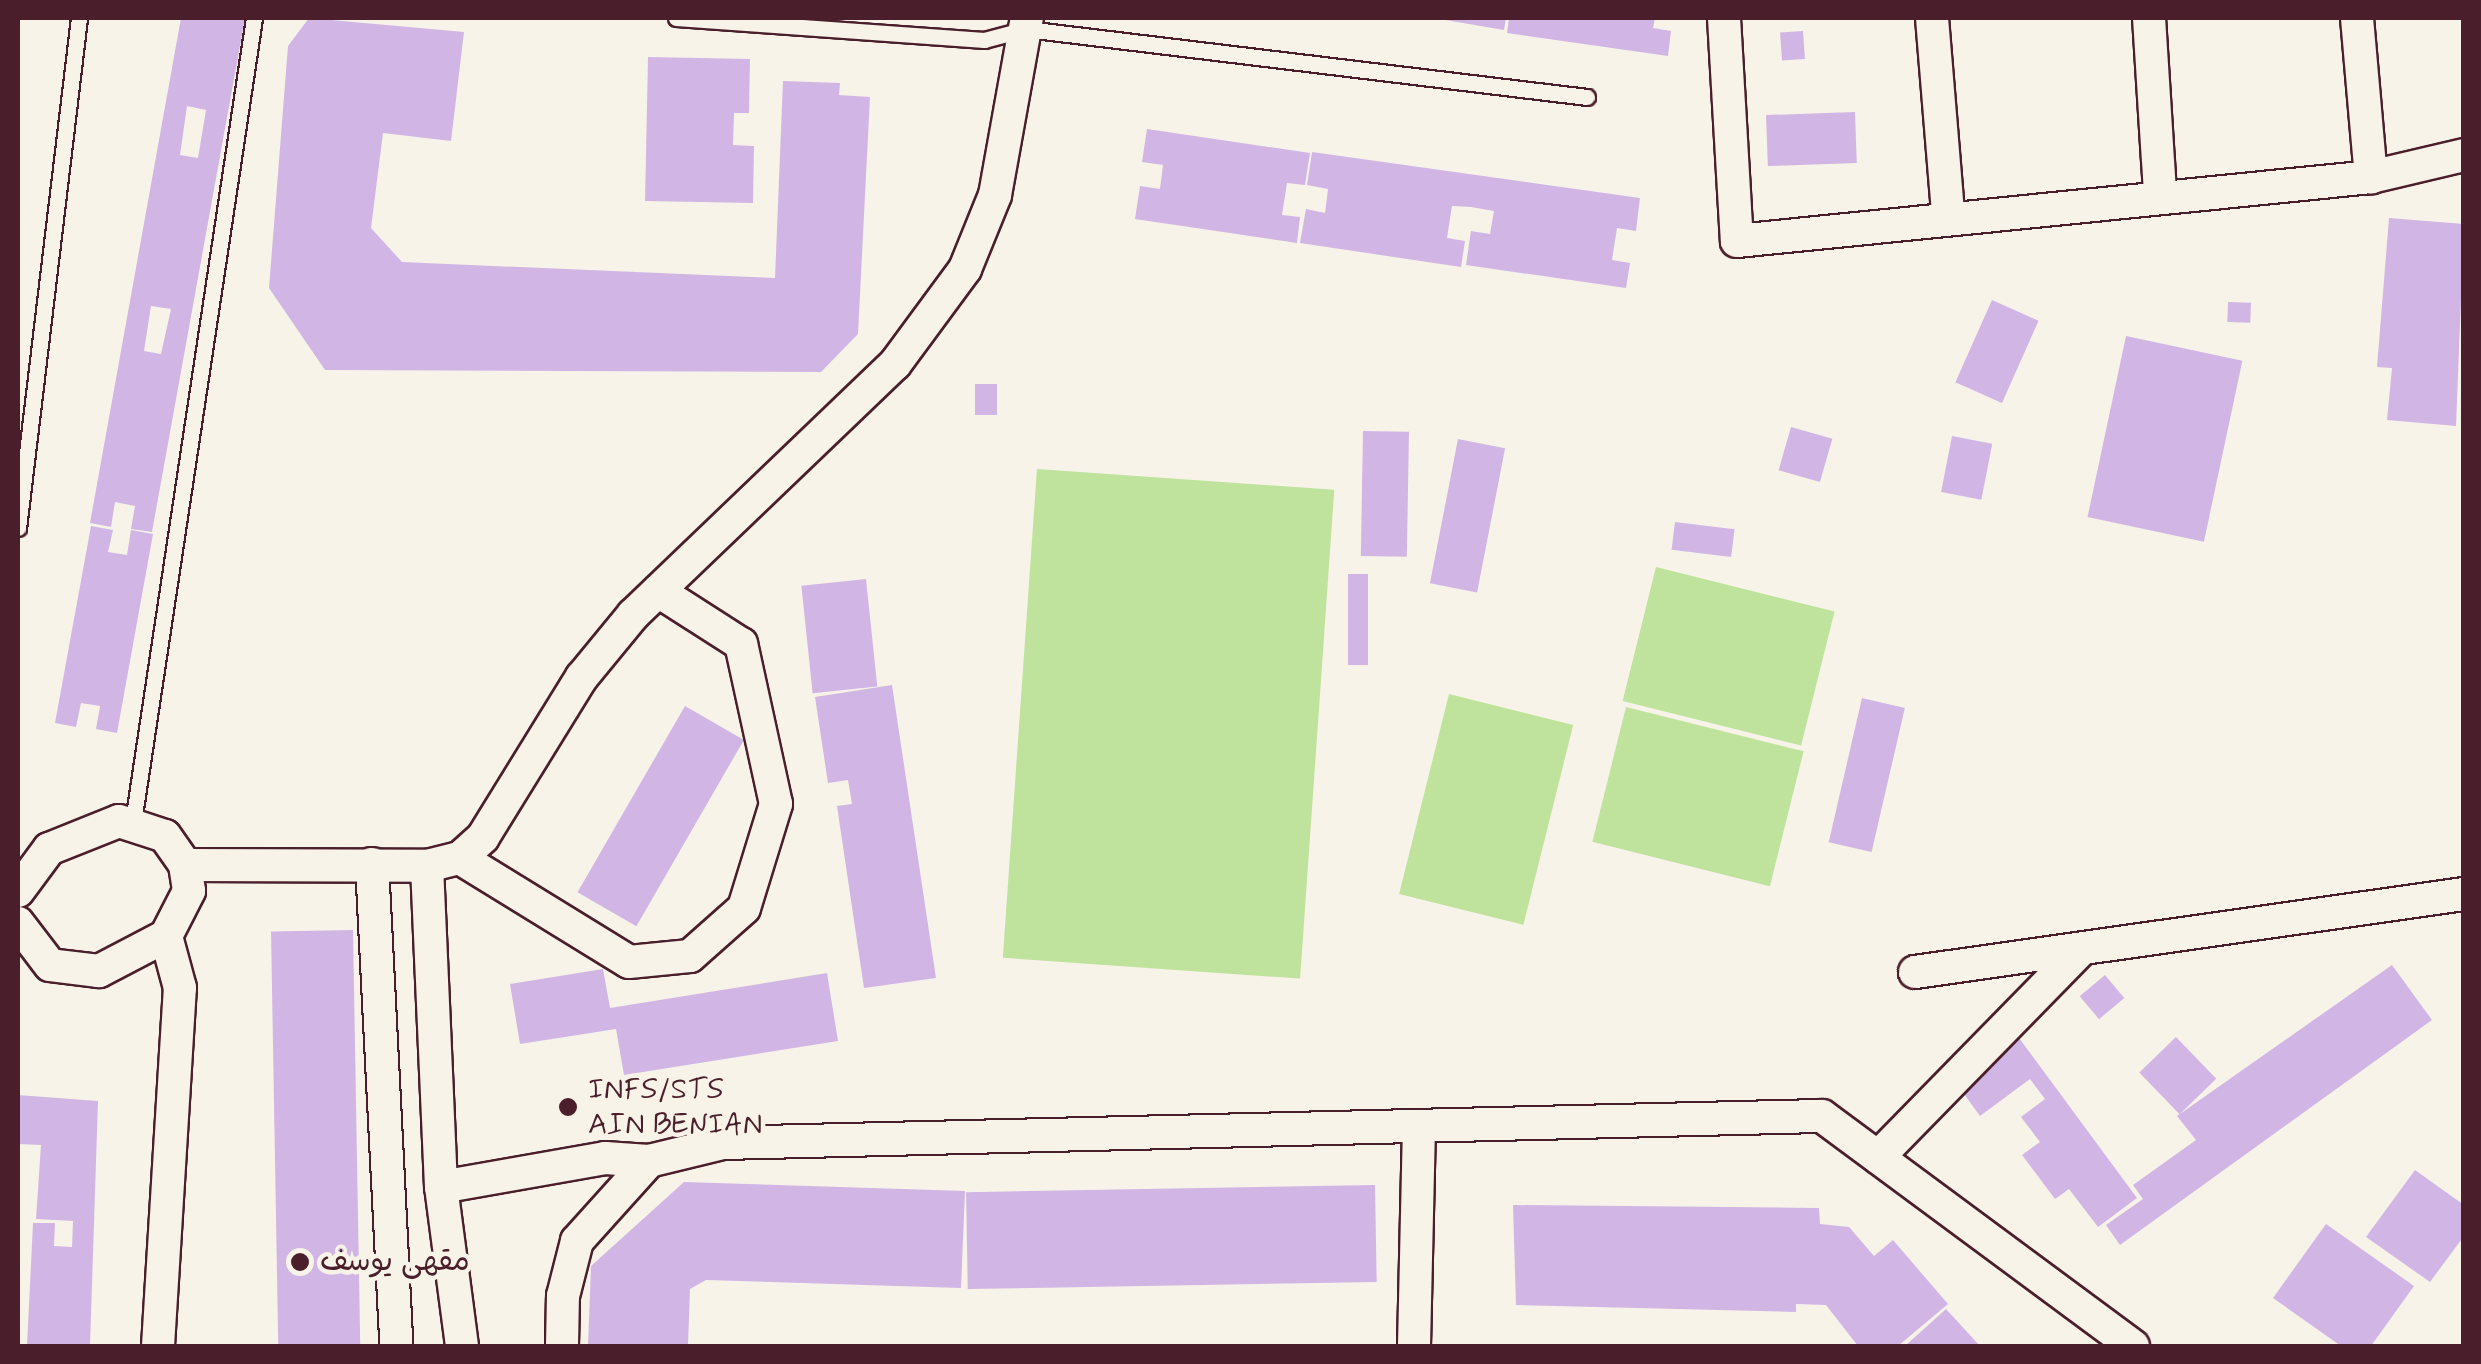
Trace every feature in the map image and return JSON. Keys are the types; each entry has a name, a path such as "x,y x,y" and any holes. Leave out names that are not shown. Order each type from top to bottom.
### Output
{"street":[{"path":"1724,18 1737,240 1948,213 2371,177 2464,155"},
{"path":"1932,18 1948,213"},
{"path":"2149,18 2160,195"},
{"path":"2357,18 2371,177"},
{"path":"185,865 427,866 460,858 502,817 582,677 658,592 895,364 964,268 995,195 1027,23"},
{"path":"460,858 630,962 690,956 744,908 776,804 741,644 658,592"},
{"path":"18,979 50,965 99,971 166,936 189,891 185,865 165,836 132,822 105,824 49,849 19,880"},
{"path":"372,864 396,1346"},
{"path":"427,866 442,1187 462,1346"},
{"path":"1915,972 2464,894"},
{"path":"18,923 50,965"},
{"path":"158,1346 180,988 166,936"},
{"path":"1878,1157 2082,949"},
{"path":"442,1187 605,1158 649,1160 722,1143 1822,1116 2134,1346"},
{"path":"1414,1346 1419,1127"},
{"path":"562,1346 578,1240 649,1160"}],"lane":[{"path":"18,528 79,18"},
{"path":"132,822 254,18"},
{"path":"676,18 984,40 1027,23 1587,97"}],"green space":[{"path":"1037,469 1334,490 1300,979 1003,958"},
{"path":"1656,567 1835,612 1801,745 1623,701"},
{"path":"1449,694 1573,725 1523,925 1399,894"},
{"path":"1626,707 1804,751 1770,886 1592,842"}],"building":[{"path":"181,18 245,18 152,532 131,529 135,506 115,502 111,527 90,523","holes":["187,106 206,110 198,158 180,155","151,306 171,309 161,354 144,351"]},
{"path":"309,18 464,32 451,141 383,133 371,228 402,262 775,278 783,81 840,83 839,95 870,97 858,334 821,372 325,370 269,288 288,46"},
{"path":"1434,18 1506,18 1504,30"},
{"path":"1509,18 1655,18 1653,28 1671,31 1668,56 1507,33"},
{"path":"1803,31 1805,59 1782,61 1780,33"},
{"path":"648,57 750,59 749,113 734,113 733,145 754,146 753,203 645,201"},
{"path":"1855,112 1857,163 1768,166 1766,115"},
{"path":"1147,129 1310,153 1305,185 1287,183 1282,215 1300,217 1297,243 1135,219 1140,186 1160,189 1163,165 1142,162"},
{"path":"1312,152 1640,198 1636,231 1617,228 1612,260 1630,263 1626,288 1466,265 1471,231 1490,234 1494,211 1471,207 1452,206 1447,238 1465,241 1461,267 1300,243 1306,209 1325,213 1328,189 1307,185"},
{"path":"2389,218 2464,224 2456,426 2387,420 2392,368 2377,367"},
{"path":"1992,300 2039,321 2002,403 1955,382"},
{"path":"2228,302 2251,303 2250,323 2227,322"},
{"path":"2126,336 2242,361 2204,542 2088,517"},
{"path":"975,384 997,384 997,415 975,415"},
{"path":"1791,427 1832,439 1820,482 1779,470"},
{"path":"1363,431 1409,432 1407,557 1361,556"},
{"path":"1952,436 1992,444 1981,500 1941,492"},
{"path":"1458,439 1505,448 1477,592 1430,583"},
{"path":"1675,522 1735,529 1731,557 1672,550"},
{"path":"91,526 113,530 108,552 127,555 131,530 153,534 117,733 96,729 100,706 81,703 76,727 55,723"},
{"path":"1348,574 1368,574 1368,665 1348,665"},
{"path":"866,579 877,686 813,693 801,586"},
{"path":"892,685 936,978 864,988 837,806 852,804 848,780 828,783 815,697"},
{"path":"1862,698 1905,708 1872,852 1829,842"},
{"path":"685,706 744,740 636,926 578,892"},
{"path":"353,930 360,1346 278,1346 271,931"},
{"path":"2392,965 2432,1020 2120,1245 2106,1225 2143,1199 2133,1185 2196,1140 2177,1116"},
{"path":"603,969 610,1008 827,973 838,1041 624,1075 616,1029 520,1044 510,984"},
{"path":"2105,975 2124,998 2099,1019 2080,996"},
{"path":"2005,1019 2137,1198 2098,1227 2069,1189 2055,1199 2022,1155 2040,1142 2021,1117 2045,1099 2030,1079 1980,1116 1943,1065"},
{"path":"2176,1037 2216,1079 2180,1114 2139,1072"},
{"path":"18,1095 98,1101 90,1346 27,1346 33,1223 55,1223 54,1246 72,1247 73,1221 36,1219 41,1145 18,1144"},
{"path":"2415,1170 2464,1205 2464,1236 2430,1282 2366,1237"},
{"path":"684,1182 965,1191 961,1288 706,1280 690,1289 688,1346 588,1346 591,1266"},
{"path":"1375,1185 1377,1282 968,1289 966,1192"},
{"path":"1513,1205 1819,1208 1820,1224 1849,1227 1874,1256 1893,1240 1948,1304 1898,1346 1858,1346 1826,1305 1796,1304 1796,1312 1516,1305"},
{"path":"2326,1224 2414,1286 2371,1346 2341,1346 2273,1298"},
{"path":"1946,1309 1980,1346 1905,1346"}],"place":[{"name":"INFS/STS AIN BENIAN","path":"568,1107"},
{"name":"مقهى يوسف","path":"300,1262"}]}
